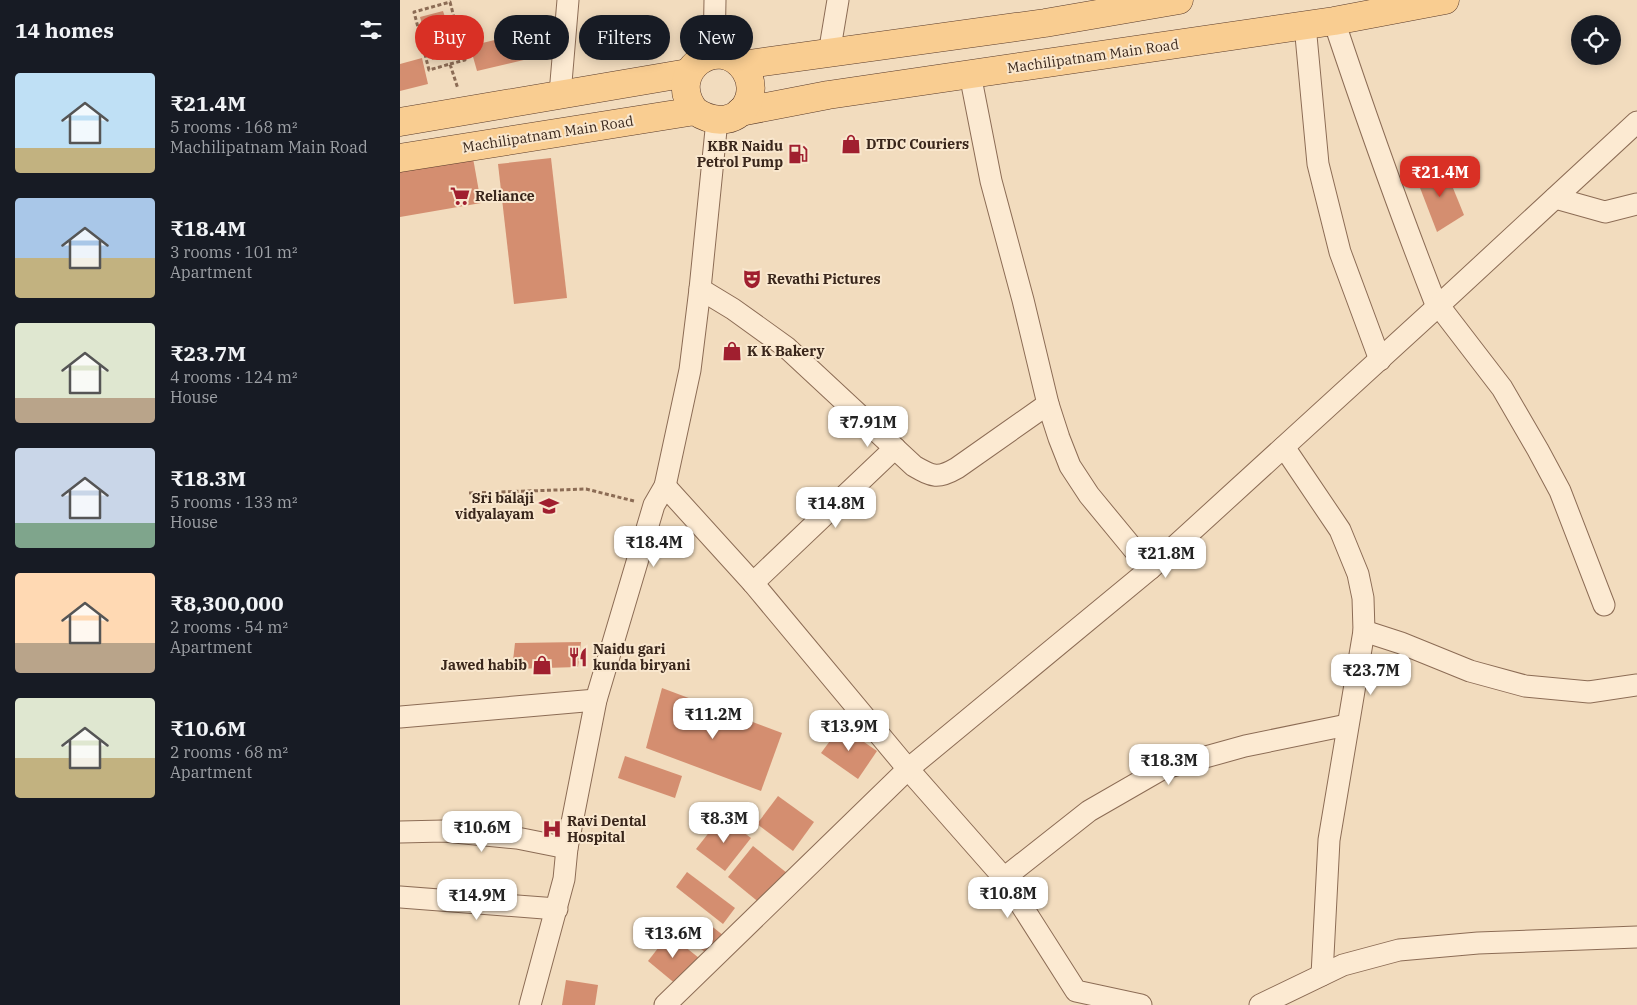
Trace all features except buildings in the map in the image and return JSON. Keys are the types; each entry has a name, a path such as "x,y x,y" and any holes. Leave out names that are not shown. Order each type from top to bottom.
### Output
{"main road":[{"path":"742,65 1035,24 1179,0"},
{"name":"Machilipatnam Main Road","path":"400,158 717,114 828,95 1305,25 1445,0"},
{"path":"700,60 688,73 685,83 689,103 717,114 747,104 751,83 742,65 735,60"},
{"path":"400,122 688,73"}],"street":[{"path":"560,94 568,0"},
{"path":"715,0 715,15"},
{"path":"829,54 838,0"},
{"path":"1334,20 1364,111 1438,306 1502,388 1538,450 1560,491 1604,605"},
{"path":"1305,25 1318,164 1340,252 1380,360"},
{"path":"970,74 991,181 1023,300 1048,404 1059,438 1070,466 1089,495 1150,569"},
{"path":"530,1005 564,879 567,848 596,700 654,505 665,486 690,370 717,114"},
{"path":"665,1005 908,769 1150,569 1380,360 1637,122"},
{"path":"1555,198 1605,212 1637,204"},
{"path":"700,289 733,309 786,347 914,466 927,473 943,476 1048,404"},
{"path":"1284,447 1340,530 1358,574 1363,598 1364,631 1329,840 1322,975"},
{"path":"753,583 894,448"},
{"path":"665,486 753,583 908,769 1004,878 1080,998 1141,1005"},
{"path":"1364,631 1401,643 1470,671 1525,686 1589,692 1637,685"},
{"path":"400,717 596,700"},
{"path":"1004,878 1089,811 1162,769 1245,746 1347,725"},
{"path":"400,832 453,832 517,838 567,848"},
{"path":"400,897 557,909"},
{"path":"1260,1005 1343,965 1399,950 1478,943 1637,938"}],"path":[{"path":"450,2 465,60 450,64 429,70 414,12 450,2"},
{"path":"450,64 464,111"},
{"path":"469,493 586,489 654,505"}],"place":[{"name":"DTDC Couriers","path":"851,144"},
{"name":"KBR Naidu Petrol Pump","path":"798,154"},
{"name":"Reliance","path":"460,196"},
{"name":"Revathi Pictures","path":"752,279"},
{"name":"K K Bakery","path":"732,351"},
{"name":"Sri balaji vidyalayam","path":"549,506"},
{"name":"Naidu gari kunda biryani","path":"578,657"},
{"name":"Jawed habib","path":"542,665"},
{"name":"Ravi Dental Hospital","path":"552,829"}]}
